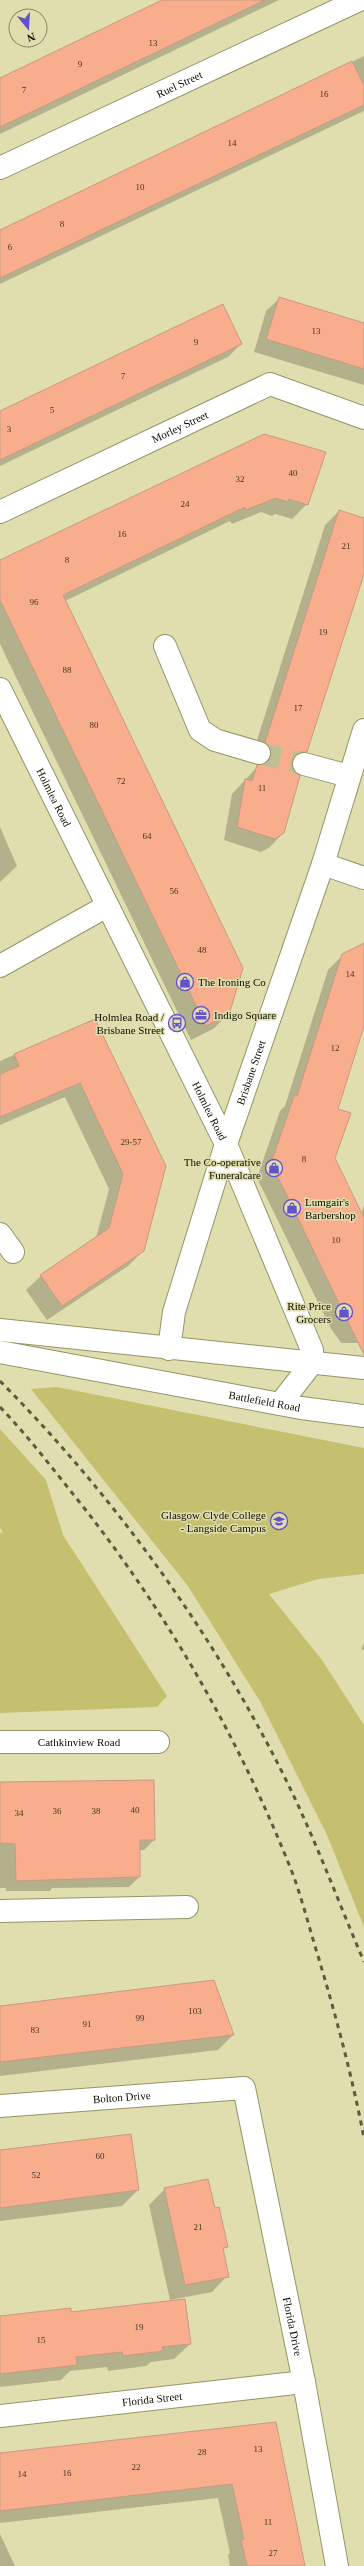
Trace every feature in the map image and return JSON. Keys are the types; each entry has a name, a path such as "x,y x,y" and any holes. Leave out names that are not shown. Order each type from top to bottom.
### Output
{"street":[{"name":"Ruel Street","path":"0,168 359,0"},
{"name":"Morley Street","path":"0,512 270,384 364,418"},
{"path":"165,646 200,730 215,740 258,753"},
{"name":"Holmlea Road","path":"0,690 226,1144 312,1350 312,1363"},
{"name":"Brisbane Street","path":"169,1349 174,1312 226,1144 323,864 364,730"},
{"path":"304,764 349,776"},
{"path":"323,864 364,878"},
{"path":"0,966 107,906"},
{"path":"0,1234 13,1252"},
{"path":"0,1330 169,1349 364,1368"},
{"path":"166,1383 169,1349"},
{"name":"Battlefield Road","path":"0,1352 280,1404 364,1416"},
{"path":"280,1404 312,1363"},
{"name":"Cathkinview Road","path":"0,1742 158,1742"},
{"path":"0,1911 188,1907"},
{"name":"Bolton Drive","path":"0,2106 244,2088"},
{"name":"Florida Drive","path":"244,2088 304,2382 337,2566"},
{"name":"Florida Street","path":"0,2416 304,2382"}],"shaded area":[{"path":"57,1387 364,1448 364,1574 318,1579 269,1594 322,1660 364,1725 364,1927 327,1835 261,1703 188,1586 31,1389"},
{"path":"0,1429 46,1480 63,1535 167,1696 157,1707 0,1713 0,1533 3,1532 0,1528"}],"building":[{"path":"162,0 265,0 0,127 0,78"},
{"path":"352,61 364,85 364,105 0,278 0,230"},
{"path":"279,297 364,323 364,369 266,339"},
{"path":"223,304 242,344 0,460 0,411"},
{"path":"264,434 326,452 308,505 289,499 288,502 276,498 246,510 245,507 63,595 243,968 229,1015 206,1026 0,600 0,560"},
{"path":"339,510 364,518 364,574 307,752 300,752 292,760 292,768 300,776 284,833 275,839 237,827 245,779 252,781 257,765 267,762 271,757 271,750 265,742"},
{"path":"364,943 364,1026 338,1109 351,1113 335,1158 364,1218 364,1355 271,1163 294,1096 297,1096 342,954"},
{"path":"95,1019 166,1166 144,1251 62,1306 40,1275 109,1228 123,1174 80,1083 0,1117 0,1074 19,1066 14,1054"},
{"path":"154,1780 155,1840 140,1840 140,1877 16,1881 15,1844 0,1843 0,1782"},
{"path":"214,1980 234,2035 0,2062 0,2006"},
{"path":"131,2134 139,2190 0,2208 0,2150"},
{"path":"208,2179 215,2208 219,2207 228,2247 223,2248 229,2277 185,2285 164,2188"},
{"path":"185,2299 191,2344 162,2347 163,2351 123,2356 122,2352 76,2357 77,2365 0,2374 0,2316 71,2308 71,2312"},
{"path":"276,2422 305,2566 247,2566 241,2540 244,2539 232,2484 0,2511 0,2453"}],"tunnel":[{"path":"259,753 304,764"}],"railway":[{"path":"0,1381 43,1426 124,1522 161,1572 230,1676 289,1786 364,1962"},
{"path":"0,1407 77,1499 142,1587 200,1680 251,1777 294,1877 325,1979 349,2069 364,2138"}],"place":[{"name":"The Ironing Co","path":"185,982"},
{"name":"Indigo Square","path":"201,1015"},
{"name":"Holmlea Road / Brisbane Street","path":"177,1023"},
{"name":"The Co-operative Funeralcare","path":"274,1168"},
{"name":"Lumgair's Barbershop","path":"292,1208"},
{"name":"Rite Price Grocers","path":"344,1312"},
{"name":"Glasgow Clyde College - Langside Campus","path":"279,1521"}]}
